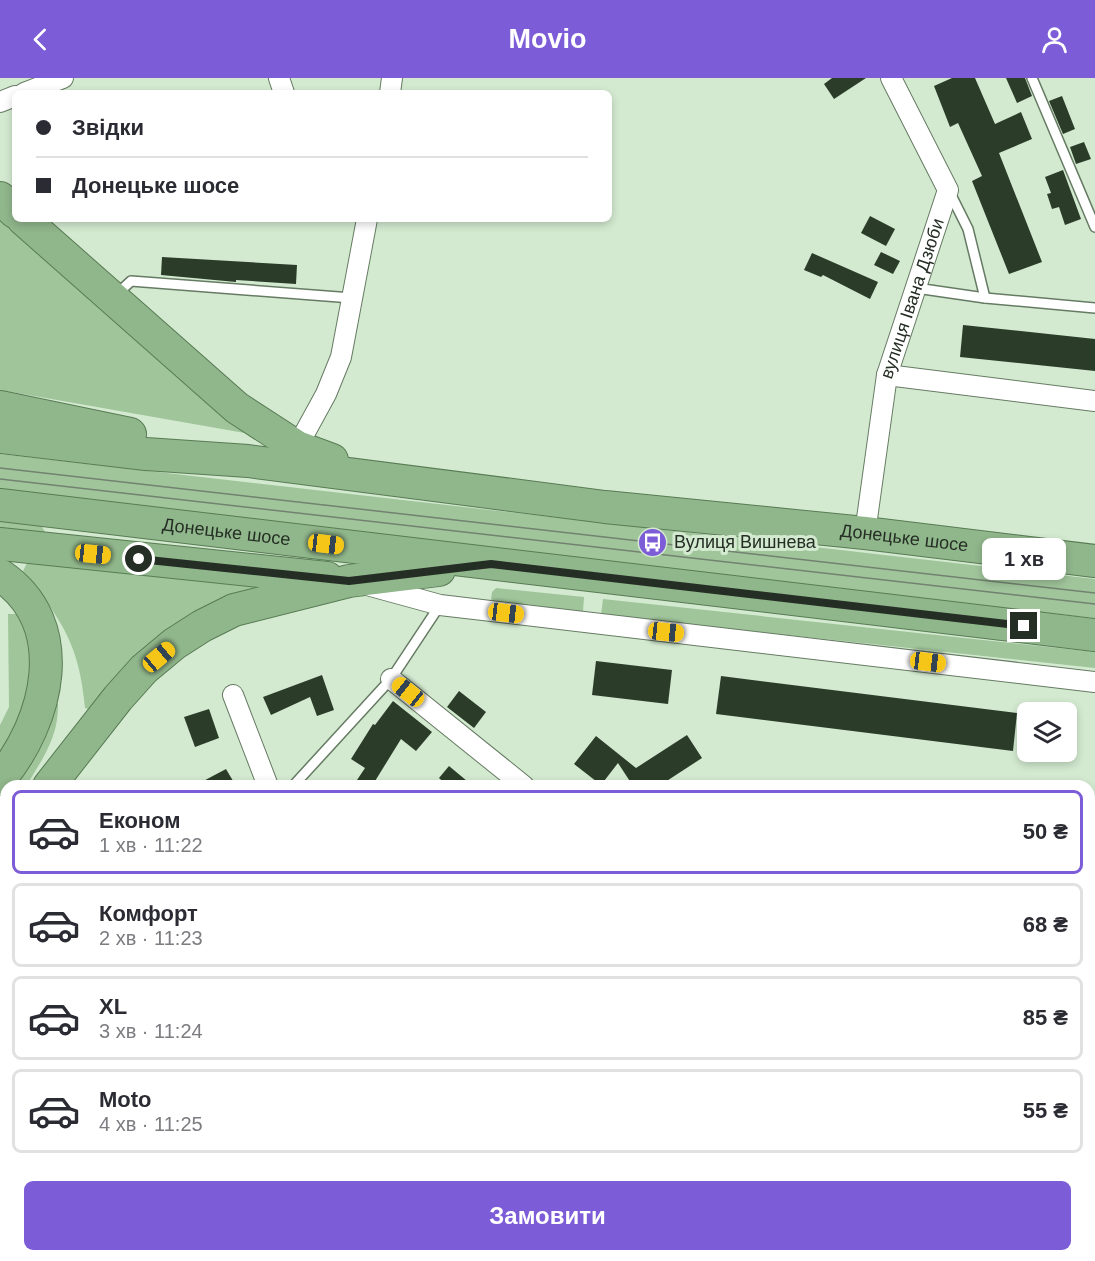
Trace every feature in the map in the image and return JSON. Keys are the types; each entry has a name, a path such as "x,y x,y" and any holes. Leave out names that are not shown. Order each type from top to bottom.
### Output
{"highway":[{"path":"0,198 12,209"},
{"path":"26,222 237,408 297,447 375,476"},
{"path":"0,407 248,461"},
{"name":"Донецьке шосе","path":"0,437 146,454 248,461 605,507 865,533 1095,561"},
{"name":"Донецьке шосе","path":"0,505 1095,635"},
{"path":"137,521 279,573"},
{"path":"0,544 349,581"},
{"path":"54,780 118,698 144,669 174,644 202,626 234,610 349,581 491,564"},
{"path":"0,779 33,729 42,701 47,664 42,635 28,602 1,578"}],"street":[{"path":"32,90 63,78"},
{"path":"891,78 948,190"},
{"name":"вулиця Івана Дзюби","path":"865,533 887,375 948,190"},
{"path":"297,447 326,394 341,357 366,222"},
{"path":"887,375 1095,401"},
{"path":"349,581 440,605 1095,682"},
{"path":"391,679 517,780"},
{"path":"233,696 266,780"}],"lane":[{"path":"1032,78 1095,227"},
{"path":"948,190 968,229 985,298"},
{"path":"112,298 131,281 352,298"},
{"path":"915,287 985,298 1095,308"},
{"path":"298,780 391,679 440,605"}],"green space":[{"path":"0,211 256,435 0,390"},
{"path":"0,454 1095,579 1095,618 0,496"},
{"path":"0,521 41,525 45,532 44,535 0,534"},
{"path":"27,563 262,588 129,663 88,709 85,708 73,649 58,619 23,571"},
{"path":"496,588 584,597 583,612 495,603 491,599 492,592"},
{"path":"603,599 1095,652 1095,668 601,615"},
{"path":"8,614 21,614 27,620 33,694 0,757 0,725 9,707"},
{"path":"55,704 58,704 56,727 43,757 30,780 15,780"}],"building":[{"path":"832,78 866,78 834,99 824,84"},
{"path":"952,78 975,78 995,124 1021,112 1032,139 999,153 1042,262 1009,274 972,181 982,176 958,123 950,127 934,86"},
{"path":"1006,78 1025,78 1032,96 1017,103"},
{"path":"1062,96 1075,129 1063,134 1049,101"},
{"path":"1084,142 1091,159 1076,164 1070,147"},
{"path":"1063,170 1081,219 1065,225 1059,207 1052,209 1047,194 1051,193 1045,177"},
{"path":"870,216 895,229 886,246 861,233"},
{"path":"881,252 900,261 893,274 874,265"},
{"path":"812,253 878,282 870,299 823,275 821,277 804,270"},
{"path":"162,257 297,265 296,284 236,280 236,282 161,275"},
{"path":"963,325 1095,339 1095,371 960,357"},
{"path":"596,661 672,670 668,704 592,695"},
{"path":"322,675 334,710 317,716 310,697 271,715 263,697"},
{"path":"721,676 1017,713 1013,751 716,714"},
{"path":"459,691 486,712 474,728 447,707"},
{"path":"393,701 432,732 416,751 401,739 376,780 357,780 365,768 351,759 373,724 375,725"},
{"path":"209,709 219,738 195,747 184,717"},
{"path":"687,735 702,758 668,780 629,780 618,763 605,780 595,780 574,764 596,736 636,768"},
{"path":"449,766 466,780 441,780 439,778"},
{"path":"226,769 232,780 205,780"}],"tram line":[{"path":"0,468 1095,593"},
{"path":"0,479 1095,604"}],"place":[{"name":"Вулиця Вишнева","path":"653,542"}],"route":[{"path":"139,559 349,581 491,564 1024,626"}]}
